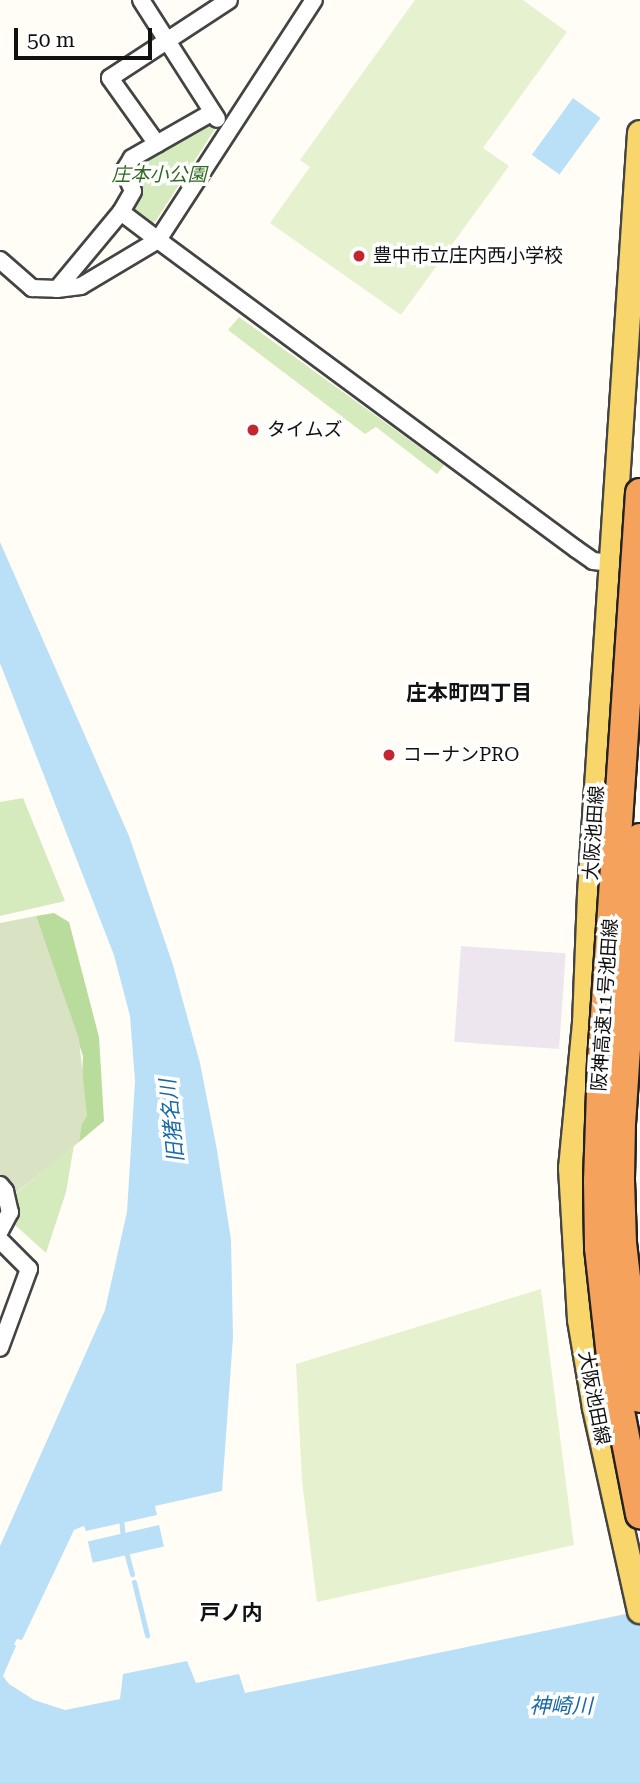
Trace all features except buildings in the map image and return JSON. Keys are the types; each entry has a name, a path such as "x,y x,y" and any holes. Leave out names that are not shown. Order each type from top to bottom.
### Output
{"highway":[{"name":"阪神高速11号池田線","path":"628,1510 599,1248 598,1181 601,1061 640,493"},
{"name":"阪神高速11号池田線","path":"640,838 620,1168 622,1243 640,1398"}],"main road":[{"name":"大阪池田線","path":"640,133 611,563 585,1023 571,1168 573,1242 580,1320 628,1510 630,1568 640,1611"}],"street":[{"path":"141,0 211,113 228,131"},
{"path":"157,144 110,78 229,0"},
{"path":"0,260 32,288 81,286 158,240 314,0"},
{"path":"57,289 121,212 133,191 124,171 132,158 211,113"},
{"path":"121,212 593,561 640,566"},
{"path":"0,1185 5,1191 10,1212 0,1231"},
{"path":"0,1240 29,1269 0,1348"}],"shaded area":[{"path":"461,946 566,953 559,1049 454,1042"}],"green space":[{"path":"415,0 523,0 567,32 483,148 509,166 401,315 270,223 310,167 300,160"},
{"name":"庄本小公園","path":"210,123 215,129 155,222 148,222 132,212 132,204 141,188 132,173 135,163"},
{"path":"239,317 444,465 437,474 376,427 365,434 228,330"},
{"path":"23,798 65,901 0,916 0,802"},
{"path":"54,913 69,922 99,1037 104,1121 79,1142 83,1056 36,916"},
{"path":"36,916 79,1039 87,1116 82,1124 79,1142 12,1196 0,1176 0,923"},
{"path":"74,1145 66,1192 46,1253 14,1224 19,1211 14,1195"},
{"path":"541,1289 574,1545 317,1602 302,1481 296,1364"}],"water":[{"path":"573,98 601,118 559,175 532,155"},
{"path":"0,542 129,836 173,965 200,1063 217,1150 231,1240 233,1337 222,1491 155,1506 157,1515 86,1531 84,1526 74,1530 22,1640 17,1639 14,1644 16,1646 3,1676 9,1684 34,1700 65,1710 120,1699 123,1674 187,1661 196,1683 239,1674 245,1693 640,1611 640,1783 0,1783 0,1546 105,1310 127,1212 135,1081 130,1016 114,955 0,663"},
{"path":"159,1525 164,1546 93,1563 88,1541"}],"waterway":[{"path":"121,1517 123,1538"},
{"path":"125,1548 132,1574"},
{"path":"134,1582 147,1635"}],"place":[{"name":"豊中市立庄内西小学校","path":"359,256"},
{"name":"タイムズ","path":"253,430"},
{"name":"コーナンPRO","path":"389,755"}],"district":[{"name":"庄本町四丁目","path":"469,693"},
{"name":"戸ノ内","path":"231,1613"}],"water label":[{"name":"旧猪名川","path":"172,1121"},
{"name":"神崎川","path":"561,1706"}]}
